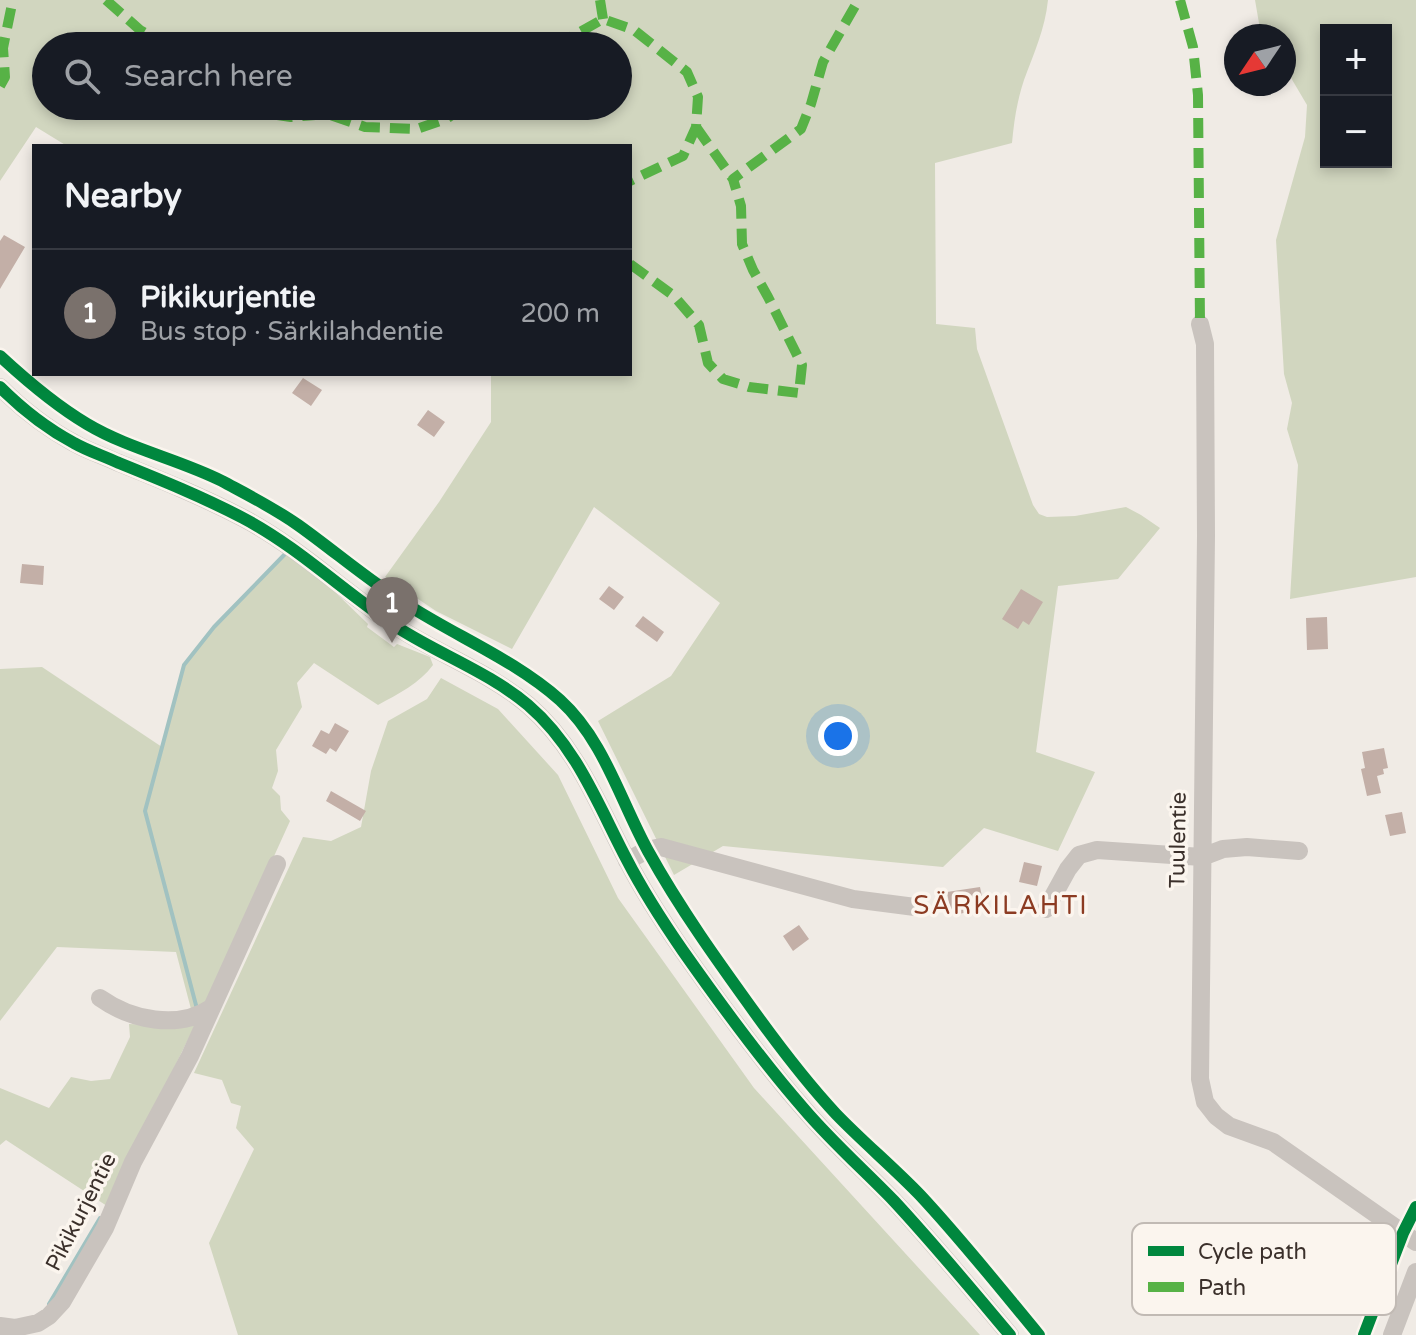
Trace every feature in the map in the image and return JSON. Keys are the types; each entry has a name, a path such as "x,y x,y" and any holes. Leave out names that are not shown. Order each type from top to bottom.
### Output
{"street":[{"name":"Tuulentie","path":"1200,324 1205,344 1206,526 1200,1079 1205,1102 1229,1126 1273,1142 1389,1223"},
{"path":"0,387 34,417 75,444 201,498 269,533 390,622 506,689 544,719 567,748 597,798 627,861 681,948 778,1079 806,1113 872,1178 939,1251 1010,1335"},
{"path":"627,861 647,850 661,847 853,899 915,907"},
{"path":"1046,909 1068,869 1079,855 1088,852 1202,857 1223,849 1247,847 1299,851"},
{"name":"Pikikurjentie","path":"0,1326 15,1328 38,1323 62,1302 105,1228 133,1162 190,1056 277,864"},
{"path":"100,998 114,1008 137,1017 169,1020 199,1016 211,1008"},
{"name":"Tuulentie","path":"1396,1228 1416,1242"},
{"path":"1392,1335 1416,1272"}],"green space":[{"path":"0,0 1048,0 1042,31 1019,96 1012,143 935,163 936,324 975,328 977,349 1033,505 1039,514 1047,517 1075,516 1126,507 1160,528 1118,579 1058,586 1036,752 1095,772 1058,851 984,828 943,867 723,846 674,875 598,721 671,676 720,603 594,507 512,649 436,611 385,577 491,422 491,376 632,376 632,144 64,144 36,127 0,181"},
{"path":"1255,0 1416,0 1416,577 1290,599 1298,465 1287,429 1292,403 1284,374 1276,240 1305,137 1307,105 1296,86 1296,24 1259,24"},
{"path":"285,554 335,592 368,624 367,627 394,647 397,644 430,657 433,665 415,683 378,705 314,663 297,683 302,707 276,750 278,771 272,788 280,796 281,810 290,821 206,1006 191,1009 176,952 57,947 0,1021 0,669 42,667 162,747 184,665 214,627"},
{"path":"441,678 498,709 558,775 618,898 754,1088 980,1335 238,1335 209,1243 254,1149 236,1128 241,1106 231,1103 222,1080 194,1073 303,837 331,841 361,827 371,771 388,721 427,699"},
{"path":"196,1023 107,1206 6,1140 0,1145 0,1088 49,1108 71,1077 91,1081 110,1079 130,1037 129,1024 174,1026"}],"building":[{"path":"4,235 25,247 0,289 0,241"},
{"path":"303,378 322,390 311,406 292,393"},
{"path":"428,410 445,422 434,437 417,425"},
{"path":"22,564 44,566 43,585 20,583"},
{"path":"609,586 624,597 614,610 599,599"},
{"path":"1021,589 1043,602 1029,625 1023,621 1018,629 1002,619"},
{"path":"643,616 664,632 657,642 635,626"},
{"path":"1327,617 1328,649 1307,650 1306,618"},
{"path":"335,723 349,731 336,752 330,748 326,754 312,746 321,730 329,734"},
{"path":"1384,748 1388,768 1383,769 1384,774 1377,776 1381,793 1367,796 1361,769 1365,768 1362,752"},
{"path":"331,791 366,811 360,821 326,801"},
{"path":"1402,812 1406,833 1390,836 1385,815"},
{"path":"1024,862 1042,866 1037,886 1019,882"},
{"path":"980,887 983,901 963,905 964,913 951,915 947,892"},
{"path":"799,925 809,939 793,951 783,936"}],"waterway":[{"path":"197,1009 145,811 184,665 214,627 285,554"},
{"path":"49,1304 100,1218"}],"marked path":[{"path":"0,86 5,77 3,48 14,0"},
{"path":"106,0 143,32"},
{"path":"600,0 603,19"},
{"path":"632,265 674,296 699,325 708,363 723,379 749,387 799,393 802,365 742,244 741,206 733,179 801,129 823,62 855,6 850,0"},
{"path":"1180,0 1193,47 1198,95 1200,324"},
{"path":"580,32 603,19 634,30 687,72 698,97 696,127 683,156 632,180"},
{"path":"345,120 365,127 417,129 443,120"},
{"path":"696,127 733,179"}],"cycle path":[{"path":"0,356 64,409 103,433 205,473 280,513 396,598 506,662 560,700 600,752 638,832 673,894 776,1042 836,1114 936,1212 1039,1335"},
{"path":"0,387 35,418 74,443 197,496 264,530 400,629 498,683 528,705 545,721 573,758 633,872 683,951 741,1032 815,1121 909,1217 1010,1335"},
{"path":"1396,1251 1416,1207"},
{"path":"1364,1335 1372,1315"}],"place":[{"name":"Pikikurjentie","path":"392,643"}],"district":[{"name":"SÄRKILAHTI","path":"1001,905"}]}
